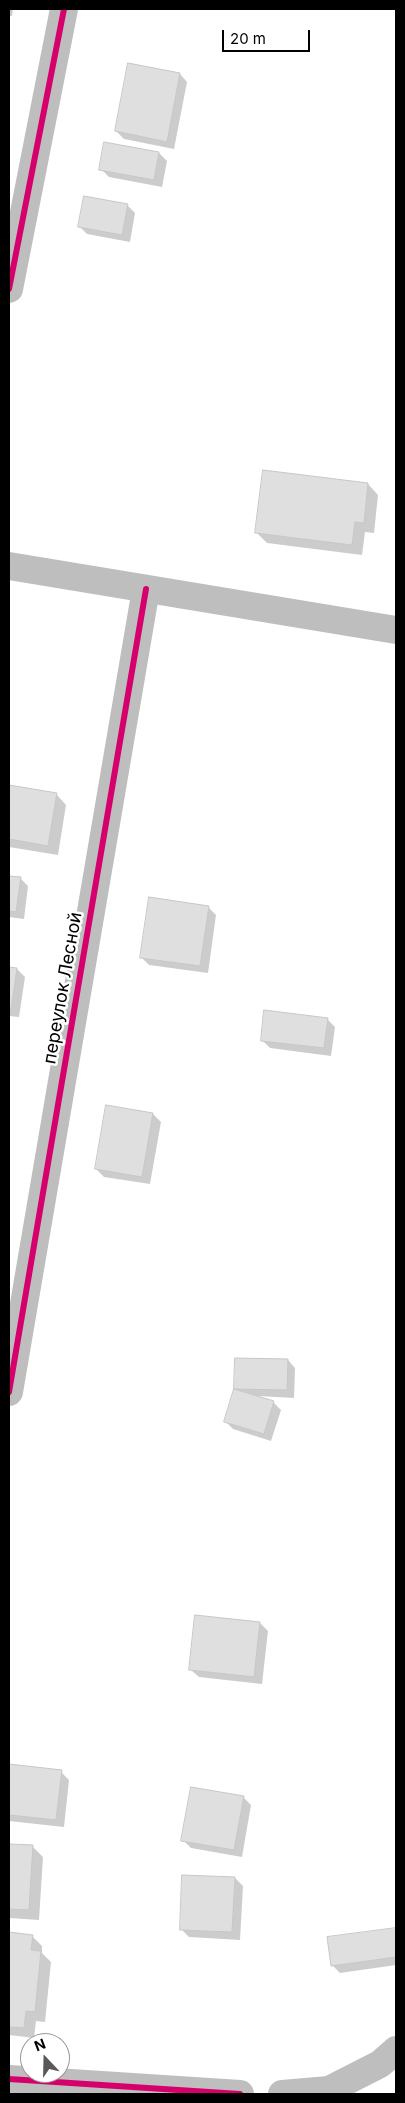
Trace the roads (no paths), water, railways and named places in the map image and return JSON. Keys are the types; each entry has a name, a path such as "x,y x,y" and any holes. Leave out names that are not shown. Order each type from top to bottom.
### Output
{"street":[{"path":"9,289 64,9"},
{"path":"9,566 396,630"},
{"name":"переулок Лесной","path":"9,1392 146,589"},
{"path":"282,2094 348,2089 396,2050"},
{"path":"9,2079 240,2094"}]}
